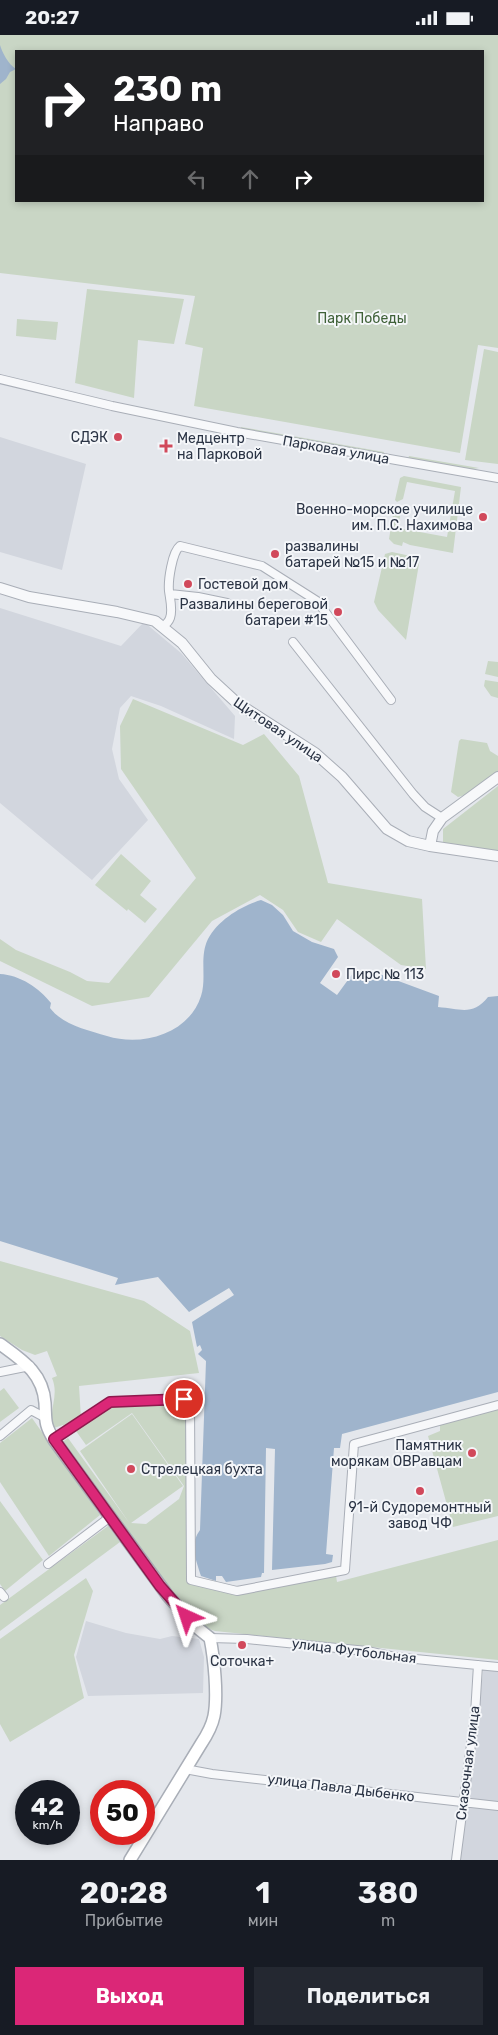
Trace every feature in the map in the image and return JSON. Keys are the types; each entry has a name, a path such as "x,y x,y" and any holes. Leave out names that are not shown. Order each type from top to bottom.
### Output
{"main road":[{"path":"0,1344 32,1369 44,1394 45,1425 54,1439 168,1596 195,1626 210,1637 213,1653 214,1715 207,1734 130,1860"}],"street":[{"name":"Парковая улица","path":"0,379 112,406 237,432 498,478"},
{"path":"162,627 170,618 170,578 175,551 180,546 262,566 317,601 391,700"},
{"name":"Щитовая улица","path":"0,588 29,597 117,612 155,621 182,643 211,679 237,703 315,753 342,777 387,829 408,841 498,856"},
{"path":"170,593 227,603"},
{"path":"294,642 414,794 425,807 442,818"},
{"path":"430,846 433,831 442,818 498,777"},
{"path":"0,1372 32,1369"},
{"path":"54,1439 110,1402 184,1399 190,1401 191,1580 236,1591 345,1570 354,1444 498,1405"},
{"path":"0,1436 32,1410 44,1417"},
{"path":"48,1564 110,1517"},
{"name":"улица Футбольная","path":"210,1637 247,1639 498,1667"},
{"name":"Сказочная улица","path":"456,1860 475,1714 478,1665"},
{"name":"улица Павла Дыбенко","path":"185,1769 498,1807"}],"shaded area":[{"path":"0,437 86,464 62,570 0,552"},
{"path":"0,608 121,646 144,622 181,653 235,716 234,739 161,706 131,696 120,708 112,749 119,779 148,820 92,880 0,803"},
{"path":"86,1621 126,1633 160,1639 172,1636 199,1639 204,1657 203,1693 88,1696 76,1657"},
{"path":"484,1665 498,1667 498,1860 459,1860"}],"green space":[{"name":"Парк Победы","path":"0,35 498,35 498,348 478,345 460,453 194,406 203,348 185,344 195,296 0,273"},
{"path":"87,289 184,299 174,344 138,340 134,398 75,383"},
{"path":"17,319 58,322 56,340 16,336"},
{"path":"484,349 498,352 498,464 465,460"},
{"path":"241,427 384,452 383,455 240,430"},
{"path":"409,456 479,468 466,470 408,459"},
{"path":"404,476 461,487 453,553 403,542 402,546 394,544 389,539 394,508 401,510 398,528 447,537 455,491 407,482 403,499 397,502 395,500 400,478"},
{"path":"392,552 420,558 406,640 378,610 374,602 385,554"},
{"path":"488,661 498,662 498,677 485,674"},
{"path":"485,680 498,682 498,698 491,696 484,686"},
{"path":"133,699 243,745 264,734 299,776 328,883 422,899 426,969 401,965 337,919 321,942 298,932 283,910 260,895 212,921 149,997 92,1006 0,961 0,939 16,950 87,981 109,983 196,878 121,769 120,726"},
{"path":"461,739 487,743 490,751 498,756 498,772 465,795 458,797 451,792 459,741"},
{"path":"498,786 498,853 443,844 443,829"},
{"path":"121,854 151,881 140,895 157,909 145,923 95,885"},
{"path":"0,1261 144,1301 190,1331 199,1373 79,1386 81,1418 66,1428 63,1425 54,1428 52,1415 55,1391 52,1378 57,1376 47,1351 35,1355 22,1350 0,1336"},
{"path":"4,1388 19,1408 0,1422 0,1391"},
{"path":"114,1405 187,1405 194,1584 229,1589 335,1569 337,1582 498,1540 498,1660 215,1631 198,1625 173,1597 61,1443 68,1438 130,1524 80,1451 132,1414 183,1486 131,1523 146,1524 179,1499 184,1486 132,1413 86,1445 76,1431"},
{"path":"498,1408 498,1516 453,1527 428,1436 440,1431 440,1423"},
{"path":"32,1418 100,1515 49,1556 0,1482 0,1443"},
{"path":"0,1501 43,1560 5,1591 0,1584"},
{"path":"108,1526 120,1542 0,1631 0,1605"},
{"path":"86,1578 93,1591 74,1655 84,1698 10,1742 0,1724 0,1639"}],"water":[{"path":"0,45 8,61 15,70 10,72 0,84"},
{"path":"261,900 272,905 283,915 293,931 312,942 334,949 338,957 320,983 337,995 353,973 374,972 439,996 438,1007 460,1010 472,1009 488,997 498,996 498,1392 342,1434 340,1448 334,1448 326,1554 333,1555 332,1562 325,1564 272,1570 275,1449 266,1448 264,1573 262,1573 261,1577 226,1582 222,1576 216,1576 216,1581 201,1576 194,1552 195,1541 200,1530 206,1361 198,1354 202,1350 200,1345 197,1347 192,1322 234,1295 229,1288 189,1312 158,1277 115,1285 118,1278 0,1241 0,974 15,977 35,987 51,1003 50,1008 55,1014 68,1023 121,1039 149,1038 175,1028 186,1020 195,1009 203,989 205,946 212,932 231,915"}],"place":[{"name":"СДЭК","path":"118,437"},
{"name":"Медцентр на Парковой","path":"166,446"},
{"name":"Военно-морское училище им. П.С. Нахимова","path":"483,517"},
{"name":"развалины батарей №15 и №17","path":"275,554"},
{"name":"Гостевой дом","path":"188,584"},
{"name":"Развалины береговой батареи #15","path":"338,612"},
{"name":"Пирс № 113","path":"336,974"},
{"name":"Памятник морякам ОВРавцам","path":"472,1453"},
{"name":"Стрелецкая бухта","path":"131,1469"},
{"name":"91-й Судоремонтный завод ЧФ","path":"420,1491"},
{"name":"Соточка+","path":"242,1645"}],"route":[{"path":"184,1399 110,1402 54,1439 160,1586 187,1617"}]}
